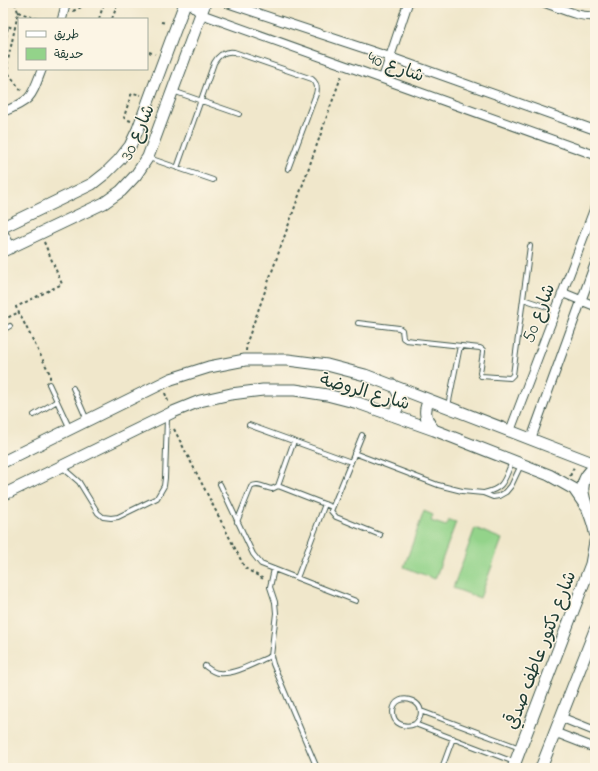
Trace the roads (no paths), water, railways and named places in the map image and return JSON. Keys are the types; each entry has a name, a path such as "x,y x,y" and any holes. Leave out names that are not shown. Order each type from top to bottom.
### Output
{"street":[{"path":"62,17 66,3"},
{"name":"شارع 30","path":"3,227 92,184 119,160 130,146 140,124 185,3"},
{"name":"شارع 40","path":"188,3 345,65 595,155"},
{"name":"شارع 40","path":"227,3 595,130"},
{"path":"383,78 408,3"},
{"path":"545,3 574,14 595,16"},
{"name":"شارع 30","path":"6,250 104,203 121,191 136,175 148,158 203,8"},
{"path":"3,112 22,104 27,100 32,94 42,70"},
{"name":"شارع 50","path":"510,431 595,207"},
{"path":"3,235 6,250"},
{"name":"شارع 50","path":"531,439 595,263"},
{"path":"562,294 595,306"},
{"name":"شارع الروضة","path":"3,462 171,379 209,367 245,360 288,360 327,365 365,376 595,464"},
{"path":"391,415 396,411 400,404 398,391 393,386"},
{"name":"شارع الروضة","path":"3,495 200,401 231,394 263,390 288,390 327,395 358,403 434,430 549,475 574,489 585,505 595,515"},
{"path":"430,400 426,415 427,421 434,430"},
{"path":"595,467 585,478 582,496 590,515 595,533"},
{"name":"شارع دكتور عاطف صدقي","path":"514,765 593,561 595,542"},
{"path":"540,768 595,630"},
{"path":"560,717 595,731"},
{"path":"554,732 595,748"}],"lane":[{"path":"177,168 214,63 217,57 222,54 234,52 312,79 316,82 318,88 288,169"},
{"path":"173,91 239,114"},
{"path":"148,158 213,180"},
{"path":"358,323 399,328 402,330 403,338 406,340 480,348 483,350 480,373 481,376 508,379 512,377 530,246"},
{"path":"523,299 556,310"},
{"path":"3,330 10,326"},
{"path":"448,407 460,346"},
{"path":"49,384 70,429"},
{"path":"73,388 88,421"},
{"path":"34,415 57,401"},
{"path":"61,467 79,482 98,513 103,517 118,517 157,498 164,486 170,414"},
{"path":"249,425 351,462"},
{"path":"362,435 331,511 336,517 380,535"},
{"path":"237,522 253,485 272,489 278,486 294,441"},
{"path":"354,453 438,485 462,491 483,493 493,497 499,496 506,492 511,486 517,462"},
{"path":"483,493 493,491 503,483 517,462"},
{"path":"220,484 256,560 274,570 356,601"},
{"path":"278,486 332,507"},
{"path":"297,578 325,504"},
{"path":"274,570 270,583 276,613 271,656 317,768"},
{"path":"205,666 219,673 232,672 271,656"},
{"path":"403,699 409,699 415,701 419,705 421,711 419,720 415,724 404,726 398,724 394,719 394,707 398,702 403,699"},
{"path":"421,711 520,748"},
{"path":"415,724 453,738 514,765"},
{"path":"442,768 453,738"}]}
